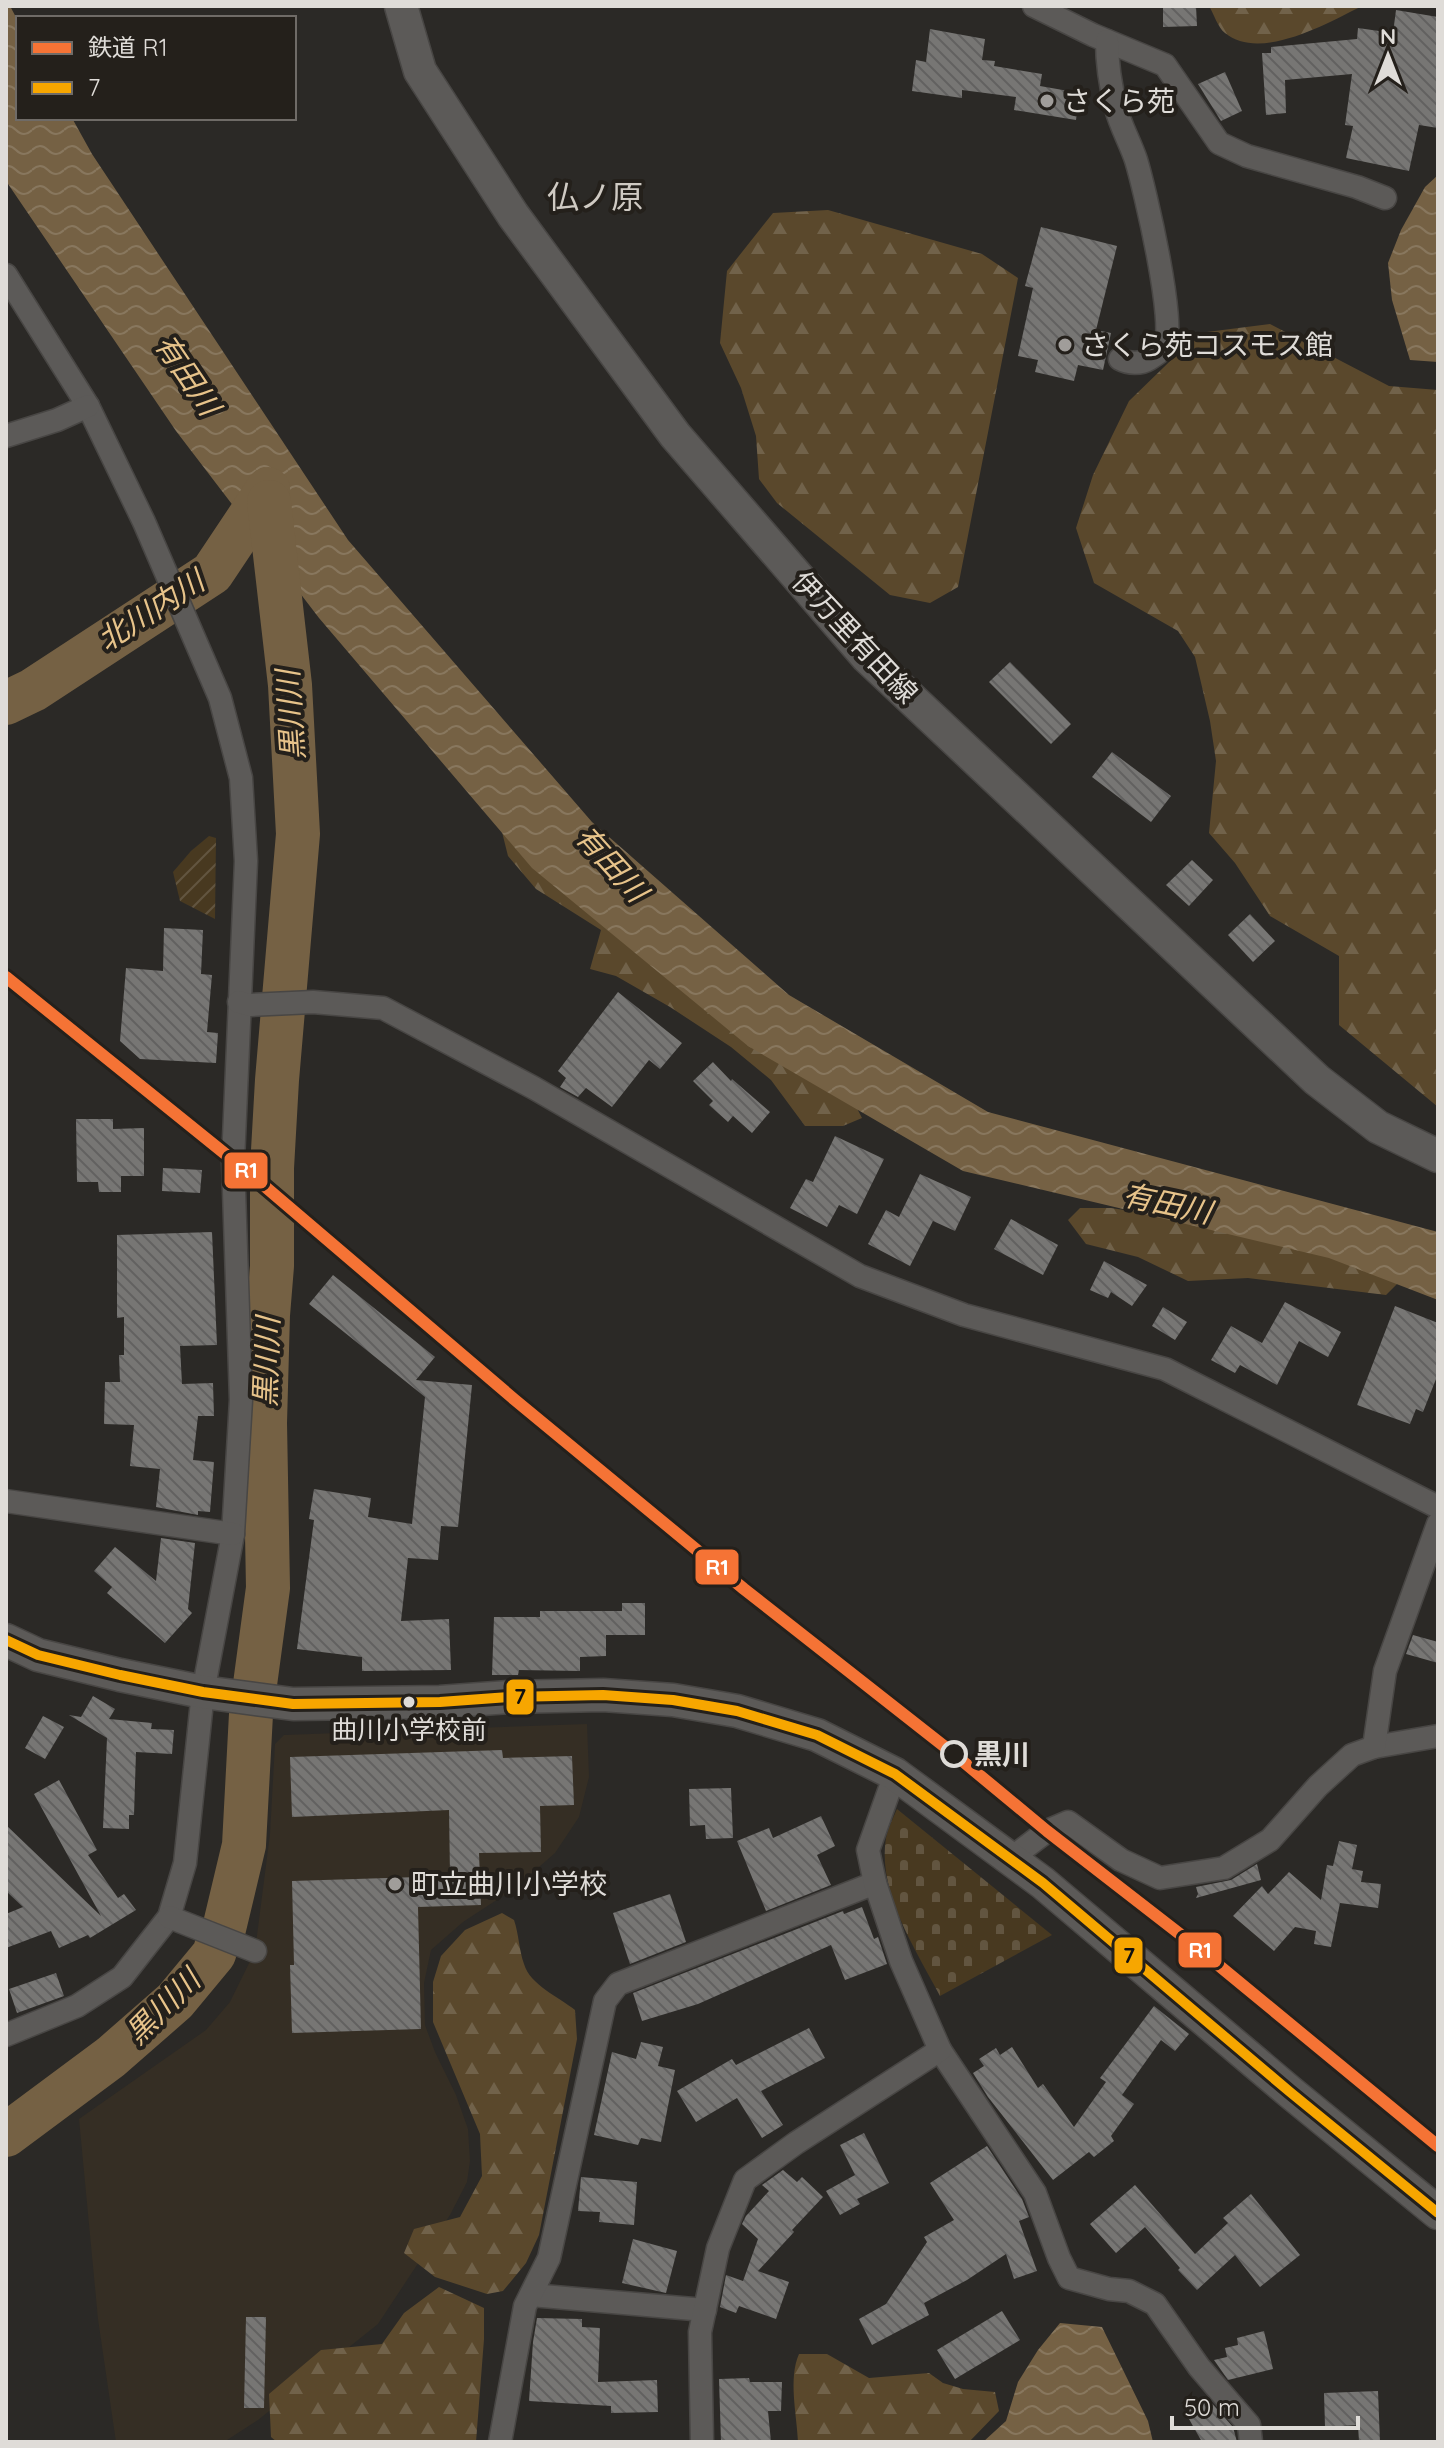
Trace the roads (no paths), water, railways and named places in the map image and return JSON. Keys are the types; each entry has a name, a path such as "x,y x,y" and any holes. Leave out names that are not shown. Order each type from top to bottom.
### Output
{"main road":[{"name":"伊万里有田線","path":"401,6 420,71 513,215 675,435 867,657 1317,1080 1378,1127 1438,1156"},
{"path":"6,1640 38,1655 203,1692 293,1704 603,1695 673,1700 737,1711 817,1735 895,1774 1043,1883 1438,2213"}],"street":[{"path":"1034,6 1165,65 1219,143 1247,156 1385,198"},
{"path":"1107,41 1107,74 1117,113 1136,161 1159,260 1168,319 1168,339 1164,347 1146,362 1127,363 1120,359"},
{"path":"6,275 88,406 144,522 220,698 241,778 246,861 244,1004 233,1161 241,1400 233,1534 203,1692 185,1863 169,1917 122,1977 77,2006 6,2035"},
{"path":"6,436 57,420 88,406"},
{"path":"244,1004 313,1002 383,1008 534,1088 860,1276 964,1315 1165,1369 1438,1507"},
{"path":"6,1501 233,1534"},
{"path":"1374,1747 1385,1671 1438,1524"},
{"path":"1010,1859 1047,1831 1068,1822 1121,1860 1160,1878 1224,1868 1270,1840 1318,1786 1352,1755 1374,1747 1438,1736"},
{"path":"895,1774 868,1850 875,1883 901,1961 940,2050 1035,2193 1069,2278 1129,2291 1155,2304 1199,2367 1249,2425 1251,2442"},
{"path":"500,2442 525,2306 549,2258 605,2001 618,1984 875,1883"},
{"path":"169,1917 255,1951"},
{"path":"702,2442 700,2332 718,2248 745,2180 796,2143 940,2050"},
{"path":"531,2295 705,2310"}],"water":[{"name":"有田川","path":"6,6 10,6 16,17 16,120 73,120 92,154 348,540 592,822 789,995 988,1112 1438,1232 1438,1300 1329,1258 963,1171 748,1046 532,868 319,618 176,431 6,181"},
{"path":"1438,175 1438,362 1410,360 1392,300 1388,263 1401,230 1425,187"},
{"path":"1060,2323 1102,2327 1148,2421 1153,2442 983,2442 1006,2421 1018,2382"}],"waterway":[{"name":"北川内川","path":"6,703 33,690 212,573 268,489"},
{"name":"黒川川","path":"6,2135 111,2057 175,2001 214,1954 223,1933 244,1845 251,1714 268,1588 265,1423 272,1266 272,1168 298,834 290,685 269,502"}],"rail line":[{"name":"R1","path":"6,977 255,1178 515,1400 744,1589 1194,1945 1438,2146"}],"place":[{"name":"さくら苑","path":"1047,101"},
{"name":"さくら苑コスモス館","path":"1065,345"},
{"name":"曲川小学校前","path":"409,1702"},
{"name":"黒川","path":"954,1754"},
{"name":"町立曲川小学校","path":"395,1884"}],"district":[{"name":"仏ノ原","path":"595,197"}]}
